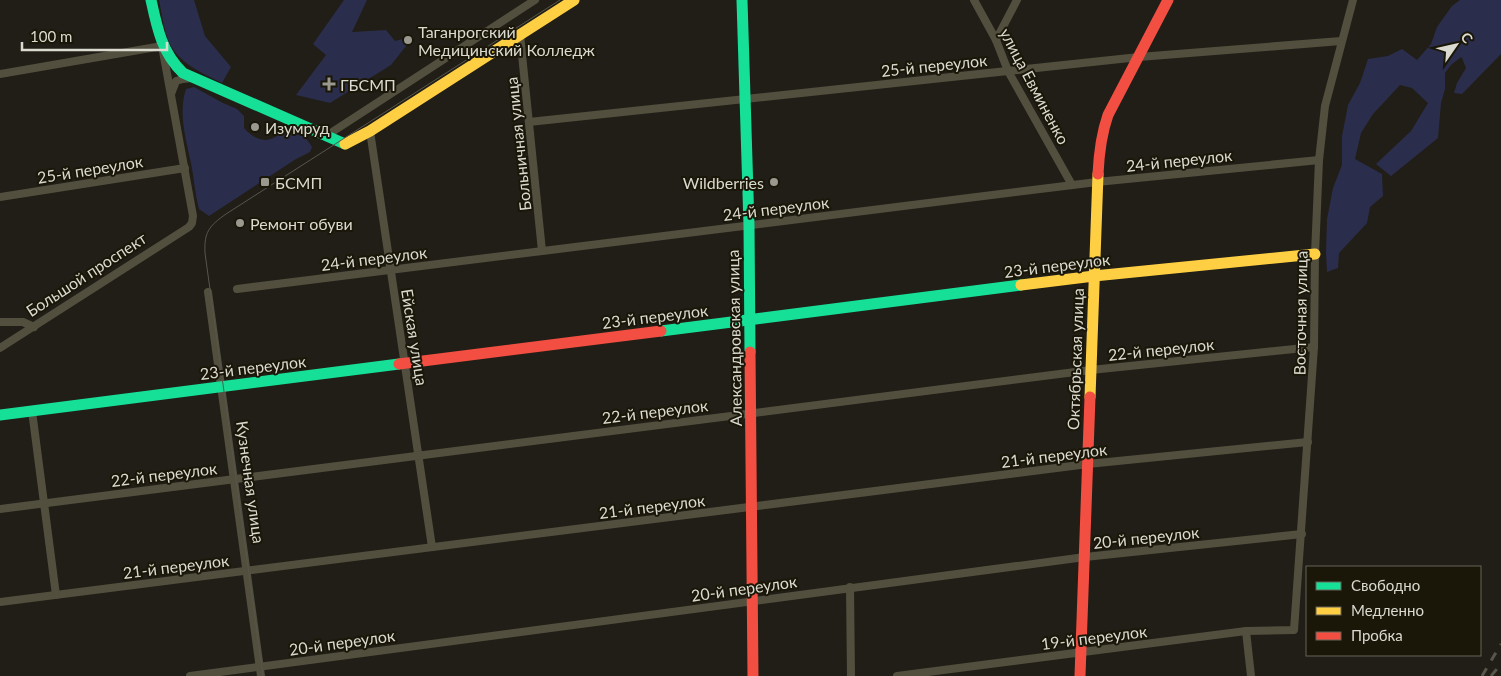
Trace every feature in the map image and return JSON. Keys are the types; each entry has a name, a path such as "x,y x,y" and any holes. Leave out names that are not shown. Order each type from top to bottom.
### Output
{"street":[{"path":"151,0 162,46 185,168"},
{"path":"326,136 535,0"},
{"path":"162,46 175,68 192,78 345,144 370,131 574,0"},
{"name":"Александровская улица","path":"742,0 749,225 753,676"},
{"name":"улица Евминенко","path":"974,0 996,40 1008,71 1072,185"},
{"path":"996,40 1017,0"},
{"name":"Октябрьская улица","path":"1080,676 1099,147 1102,131 1115,99 1168,0"},
{"name":"Восточная улица","path":"1294,630 1314,347 1314,254 1319,160 1325,106 1353,0"},
{"name":"Больничная улица","path":"520,35 542,251"},
{"name":"25-й переулок","path":"529,122 1138,57 1341,41"},
{"path":"0,74 162,46"},
{"path":"170,95 176,81 192,78"},
{"name":"Ейская улица","path":"370,131 432,547"},
{"name":"24-й переулок","path":"237,289 1097,182 1319,160"},
{"name":"25-й переулок","path":"0,197 185,168"},
{"name":"Большой проспект","path":"0,348 189,227 193,216 185,168"},
{"name":"23-й переулок","path":"0,415 1094,276 1314,254"},
{"name":"Кузнечная улица","path":"208,292 260,672"},
{"path":"0,322 23,322 34,327"},
{"name":"22-й переулок","path":"0,508 1091,370 1314,347"},
{"path":"32,411 56,595"},
{"name":"21-й переулок","path":"0,602 1088,464 1308,442"},
{"name":"20-й переулок","path":"190,676 260,672 850,587 1085,557 1302,534"},
{"path":"850,587 851,676"},
{"name":"19-й переулок","path":"897,676 1246,631 1294,630"},
{"path":"1246,631 1251,676"}],"shaded area":[{"path":"159,0 194,0 205,36 231,67 222,83 187,64 176,53 171,46 163,23"},
{"path":"344,0 367,0 352,32 386,30 395,41 414,36 391,65 330,103 296,95 326,55 313,44"},
{"path":"1460,0 1501,0 1501,54 1462,94 1454,93 1457,83 1466,68 1462,58 1451,65 1445,73 1445,89 1441,103 1438,138 1391,176 1376,164 1411,131 1428,103 1412,88 1400,85 1373,114 1361,133 1355,159 1382,174 1383,196 1370,207 1367,223 1339,253 1338,268 1327,272 1327,219 1333,188 1342,165 1342,136 1348,105 1360,83 1368,59 1388,56 1402,49 1417,60 1431,44 1437,27 1452,6"},
{"path":"194,87 237,109 244,116 244,128 255,137 265,140 271,139 281,133 286,127 297,132 307,140 312,147 310,152 296,159 209,216 199,209 184,126 183,107 186,89"}],"tram line":[{"path":"263,676 205,253 205,240 209,230 215,222 226,214 560,0"}],"railway":[{"path":"1482,676 1501,644"},
{"path":"1491,676 1501,664"}],"traffic: fast":[{"path":"151,0 161,40 170,57 183,73 345,144"},
{"path":"742,0 749,225 750,352"},
{"path":"661,331 1021,285"},
{"path":"0,415 399,364"}],"traffic: slow":[{"path":"345,144 370,131 574,0"},
{"path":"1090,397 1098,174"},
{"path":"1021,285 1315,254"}],"traffic: jam":[{"path":"1098,174 1101,144 1108,115 1168,0"},
{"path":"399,364 661,331"},
{"path":"750,352 753,676"},
{"path":"1080,676 1090,397"}],"place":[{"name":"Таганрогский Медицинский Колледж","path":"408,40"},
{"name":"ГБСМП","path":"329,84"},
{"name":"Изумруд","path":"255,127"},
{"name":"БСМП","path":"265,182"},
{"name":"Wildberries","path":"774,182"},
{"name":"Ремонт обуви","path":"240,223"}]}
